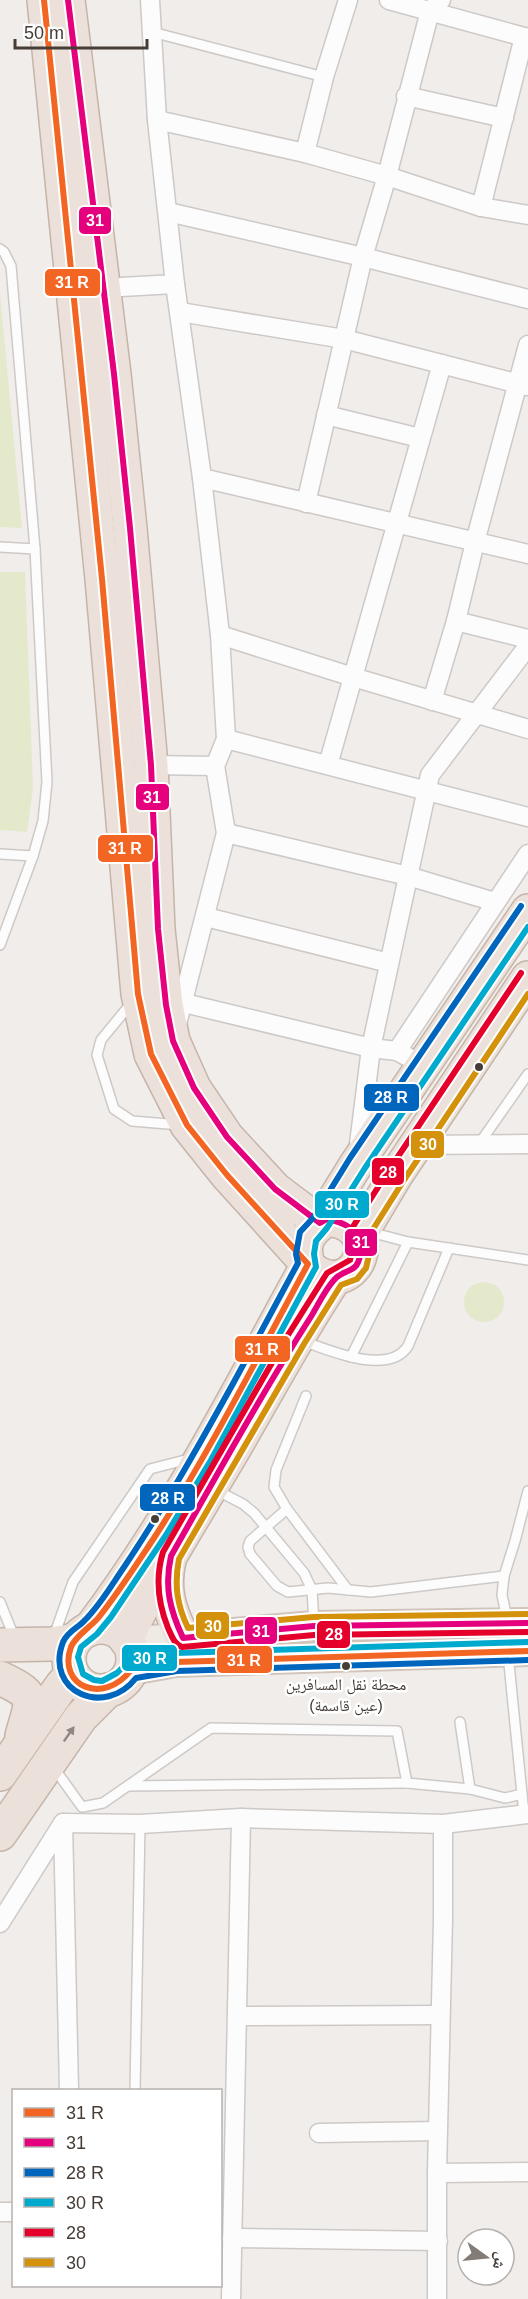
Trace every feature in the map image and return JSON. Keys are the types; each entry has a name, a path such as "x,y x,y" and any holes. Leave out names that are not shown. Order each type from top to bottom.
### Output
{"highway":[{"path":"44,0 102,579 138,994 151,1054 187,1125 227,1175 322,1271 344,1276 358,1264 362,1246 360,1233 417,1145 517,1012 528,978"},
{"path":"68,0 130,528 151,765 158,929 172,1041 194,1088 227,1137 275,1189 320,1223"},
{"path":"322,1271 305,1245 308,1237 320,1223 357,1163 410,1059 528,911"},
{"path":"320,1223 327,1220 338,1221 360,1233"},
{"path":"0,1834 123,1660 150,1590 296,1339 322,1271"},
{"path":"0,1774 62,1685 72,1651 151,1544 204,1455 322,1271"},
{"path":"171,1556 166,1586 167,1600 183,1638"},
{"path":"0,1672 72,1651 106,1628 120,1634 123,1660 100,1691 84,1686 72,1651"},
{"path":"8,1645 72,1651"},
{"path":"0,1678 22,1688 29,1697 30,1706 19,1745"}],"main road":[{"path":"123,1660 183,1638 314,1626 518,1623"},
{"path":"123,1660 176,1662 518,1651"}],"street":[{"path":"150,0 157,120 175,284 202,478 220,635 226,739 215,766 226,833 184,1003 172,1041"},
{"path":"305,153 324,77 348,0"},
{"path":"389,0 436,6 526,37 481,207"},
{"path":"306,502 363,257 387,176 406,96 436,6"},
{"path":"406,96 504,118"},
{"path":"157,120 305,153 387,176 481,207 528,215"},
{"path":"168,212 363,257 528,300"},
{"path":"103,288 175,284"},
{"path":"180,312 344,339 523,385"},
{"path":"432,701 456,621 475,542 523,385 528,345"},
{"path":"328,765 442,364"},
{"path":"326,415 420,438"},
{"path":"202,478 528,554"},
{"path":"456,621 528,639"},
{"path":"220,635 528,729"},
{"path":"357,1163 370,1048 430,775 528,646"},
{"path":"226,739 528,817"},
{"path":"151,765 215,766"},
{"path":"226,833 408,876 495,902"},
{"path":"184,1003 410,1059 495,902 528,854"},
{"path":"206,917 389,963"},
{"path":"417,1145 528,1144"},
{"path":"63,1823 140,1824 241,1818 443,1824 526,1814"},
{"path":"231,2299 232,2238 226,2209 228,2095 238,2016 241,1818"},
{"path":"0,1923 63,1823"},
{"path":"63,1823 69,2089"},
{"path":"437,2299 437,2131 443,1919 443,1824"},
{"path":"238,2016 439,2015"},
{"path":"319,2133 437,2131"},
{"path":"437,2173 528,2172"},
{"path":"232,2238 438,2241"}],"lane":[{"path":"152,32 324,77"},
{"path":"0,249 11,266 35,549 47,782 43,821 33,856 0,945"},
{"path":"0,547 35,549"},
{"path":"0,854 33,856"},
{"path":"138,994 101,1040 97,1055 114,1109 132,1121 187,1125"},
{"path":"478,1144 528,1074"},
{"path":"360,1233 528,1260"},
{"path":"351,1357 408,1242"},
{"path":"296,1339 351,1357 394,1359 404,1352 449,1248"},
{"path":"306,1396 274,1477 276,1494 348,1590"},
{"path":"72,1651 73,1582 150,1469 204,1455"},
{"path":"211,1488 249,1509 304,1573 312,1590 314,1626"},
{"path":"518,1623 502,1595 504,1576 528,1491"},
{"path":"287,1509 250,1541 248,1547 250,1554 283,1590 295,1592 328,1588 371,1592 504,1576"},
{"path":"0,1602 8,1645"},
{"path":"518,1651 522,1794 526,1814"},
{"path":"460,1722 470,1789"},
{"path":"50,1762 82,1807 103,1803 211,1728 397,1731 407,1783"},
{"path":"127,1786 407,1783 470,1789 505,1798 522,1794"},
{"path":"135,2089 140,1824"}],"green space":[{"path":"0,293 22,528 0,527"},
{"path":"0,572 25,572 33,788 27,832 0,830"},
{"path":"484,1282 498,1288 504,1302 498,1316 484,1322 470,1316 464,1302 470,1288"}],"transit line":[{"path":"44,0 102,579 138,994 151,1054 187,1125 227,1175 308,1264 234,1402 175,1505 99,1617 73,1643 68,1661 71,1672 76,1681 85,1687 96,1689 108,1687 120,1681 131,1670 176,1662 528,1651"},
{"name":"31","path":"68,0 114,374 130,528 151,765 158,929 166,1005 173,1041 194,1088 227,1137 275,1189 320,1223 327,1219 350,1228 359,1236 361,1242 358,1263 351,1270 339,1276 325,1292 171,1556 168,1588 172,1608 183,1638 314,1626 528,1623"},
{"path":"521,906 350,1158 313,1218 300,1232 296,1254 298,1263 179,1480 107,1593 90,1615 65,1638 59,1660 62,1674 70,1686 81,1694 94,1697 109,1696 123,1690 136,1678 177,1671 528,1660"},
{"path":"528,927 327,1228 316,1241 314,1254 316,1267 211,1460 166,1535 111,1617 97,1634 81,1647 78,1657 83,1674 94,1680 102,1681 117,1673 128,1662 176,1653 528,1642"},
{"name":"28","path":"521,973 354,1225 350,1236 353,1246 350,1260 327,1273 288,1335 163,1552 158,1581 160,1600 168,1628 177,1644 182,1647 314,1635 528,1632"},
{"name":"30","path":"528,994 370,1234 371,1247 366,1268 357,1279 341,1285 304,1344 179,1559 177,1586 181,1611 188,1628 314,1617 528,1614"}],"place":[{"name":"محطة نقل المسافرين (عين قاسمة)","path":"346,1666"}]}
